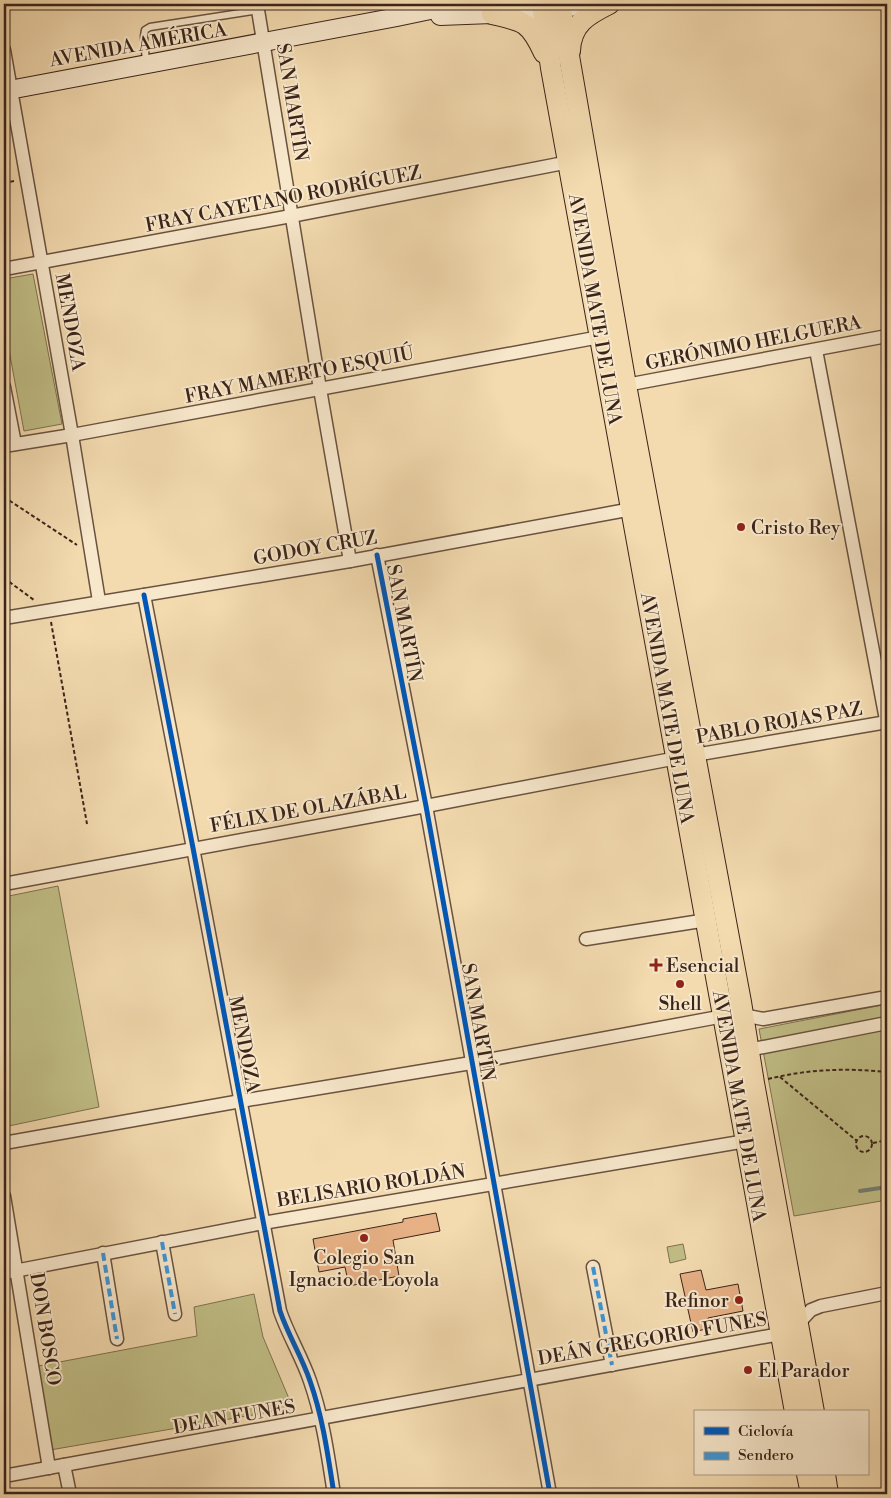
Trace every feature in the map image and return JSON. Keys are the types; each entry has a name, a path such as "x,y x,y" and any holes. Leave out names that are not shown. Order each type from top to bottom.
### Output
{"main road":[{"name":"AVENIDA AMÉRICA","path":"7,90 265,42 396,11 459,4"},
{"name":"AVENIDA AMÉRICA","path":"396,11 492,14 551,6 601,4"},
{"path":"492,14 521,21 560,64 570,48 576,29 582,20 589,14 609,4"},
{"name":"AVENIDA MATE DE LUNA","path":"551,6 560,64 626,385 686,757 734,1016 746,1141 795,1410"},
{"name":"AVENIDA MATE DE LUNA","path":"560,64 569,162 632,508 686,757 707,920 734,1016 748,1050 814,1410"},
{"path":"807,1476 811,1494"},
{"path":"825,1476 828,1494"}],"street":[{"name":"SAN MARTÍN","path":"258,7 350,561"},
{"name":"MENDOZA","path":"4,50 7,90 41,262 99,601"},
{"name":"FRAY CAYETANO RODRÍGUEZ","path":"4,269 292,216 569,162"},
{"name":"GERÓNIMO HELGUERA","path":"626,385 887,336"},
{"name":"FRAY MAMERTO ESQUIÚ","path":"9,445 600,337"},
{"path":"816,350 882,663 887,723"},
{"path":"4,387 9,445"},
{"name":"GODOY CRUZ","path":"4,618 350,561 632,508"},
{"name":"SAN MARTÍN","path":"377,555 426,806 550,1494"},
{"name":"MENDOZA","path":"144,594 280,1311 287,1332 310,1380 322,1419 334,1494"},
{"name":"PABLO ROJAS PAZ","path":"686,757 887,723"},
{"name":"FÉLIX DE OLAZÁBAL","path":"4,884 686,757"},
{"path":"586,938 707,920"},
{"path":"4,1143 734,1016 763,1019 887,997"},
{"path":"748,1050 887,1023"},
{"name":"BELISARIO ROLDÁN","path":"4,1273 263,1222 746,1141"},
{"name":"DON BOSCO","path":"4,1196 49,1468"},
{"path":"162,1242 176,1314"},
{"path":"103,1253 117,1339"},
{"path":"593,1266 612,1365"},
{"path":"780,1334 798,1324 811,1310 821,1306 887,1293"},
{"name":"DEÁN GREGORIO FUNES","path":"530,1379 780,1334"},
{"name":"DEAN FUNES","path":"4,1476 322,1419 530,1379"},
{"path":"64,1465 70,1494"}],"lane":[{"path":"146,64 144,36 145,30 150,27 258,7"}],"path":[{"path":"4,497 91,555"},
{"path":"4,578 48,610 87,824"},
{"path":"754,1083 794,1073 852,1069 887,1072"},
{"path":"780,1076 857,1141"},
{"path":"865,1136 870,1139 871,1148 868,1152 858,1150 856,1146 857,1141 860,1137 865,1136"},
{"path":"872,1144 887,1140"}],"shaded area":[{"path":"33,274 62,424 24,431 4,323 4,279"},
{"path":"58,886 99,1107 4,1127 4,897"},
{"path":"887,1004 887,1200 794,1216 759,1029"},
{"path":"683,1244 686,1259 670,1263 667,1247"},
{"path":"254,1294 263,1337 293,1408 50,1450 33,1367 197,1336 194,1307"}],"building":[{"path":"436,1213 440,1231 393,1240 399,1276 349,1286 345,1267 319,1272 313,1239 403,1222 403,1219"},
{"path":"701,1270 706,1290 738,1284 743,1311 708,1318 710,1328 693,1332 680,1274"}],"waterway":[{"path":"860,1191 887,1187"}],"marked path":[{"path":"162,1242 175,1314"},
{"path":"103,1253 117,1339"},
{"path":"593,1267 612,1365"}],"cycle path":[{"path":"377,555 426,806 550,1494"},
{"path":"144,595 280,1311 315,1395 325,1437 334,1494"}],"place":[{"name":"Cristo Rey","path":"741,527"},
{"name":"Esencial","path":"656,965"},
{"name":"Shell","path":"680,984"},
{"name":"Colegio San Ignacio de Loyola","path":"364,1238"},
{"name":"Refinor","path":"739,1300"},
{"name":"El Parador","path":"748,1370"}]}
